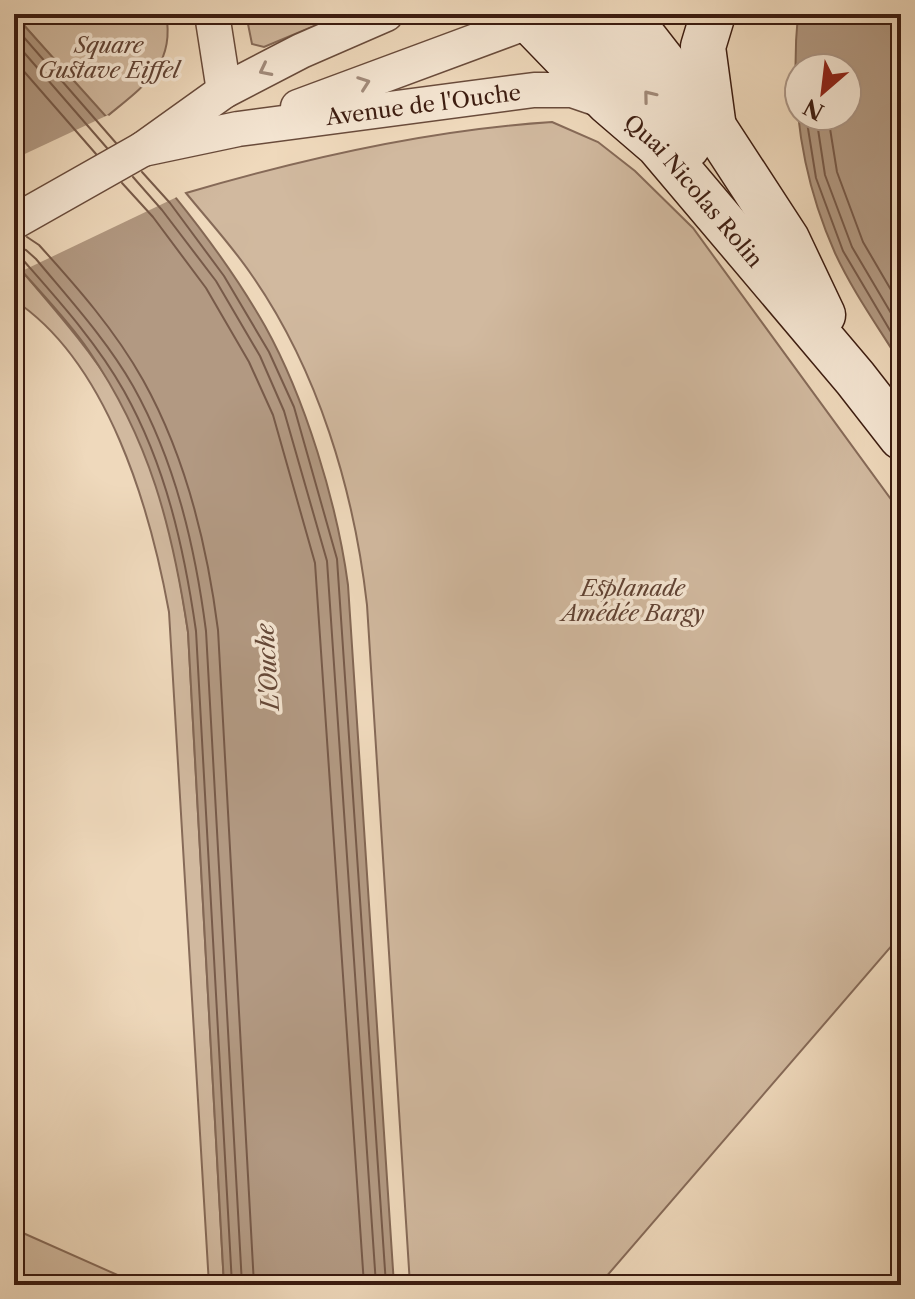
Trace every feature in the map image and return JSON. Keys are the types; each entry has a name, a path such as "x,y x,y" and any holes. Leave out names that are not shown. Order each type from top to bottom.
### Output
{"street":[{"path":"212,14 224,91"},
{"name":"Avenue de l'Ouche","path":"14,222 143,149 224,91 301,51 386,14"},
{"name":"Quai Nicolas Rolin","path":"626,14 714,127 787,239 855,378"},
{"path":"713,14 703,47 714,127"},
{"path":"543,16 615,52 772,251 807,284"},
{"name":"Avenue de l'Ouche","path":"238,129 543,16"},
{"name":"Quai Nicolas Rolin","path":"543,16 608,102 658,145 901,437"},
{"name":"Avenue de l'Ouche","path":"143,149 238,129 548,89 572,90 608,102"}],"green space":[{"name":"Square Gustave Eiffel","path":"14,14 166,14 166,48 153,75 105,118"},
{"path":"246,14 343,14 264,47 252,44"},
{"name":"Esplanade Amédée Bargy","path":"552,122 598,142 635,171 693,228 901,513 901,935 599,1285 410,1285 367,605 353,518 329,432 296,350 251,274 186,193 367,147 459,132"},
{"path":"22,271 95,360 131,420 155,478 178,570 188,632 224,1285 209,1285 169,612 161,571 136,484 120,440 99,399 75,360 47,327 14,300 14,275"},
{"path":"14,1229 140,1285 14,1285"}],"water":[{"name":"L'Ouche","path":"14,14 180,202 239,283 280,354 317,452 336,520 348,585 394,1285 224,1285 188,632 182,593 166,520 143,451 128,418 89,351 14,262"},
{"path":"798,14 901,14 901,364 835,253 814,195 800,132 863,132 863,52 796,52"}],"pier":[{"path":"108,115 179,196 22,271 14,262 14,159"}]}
